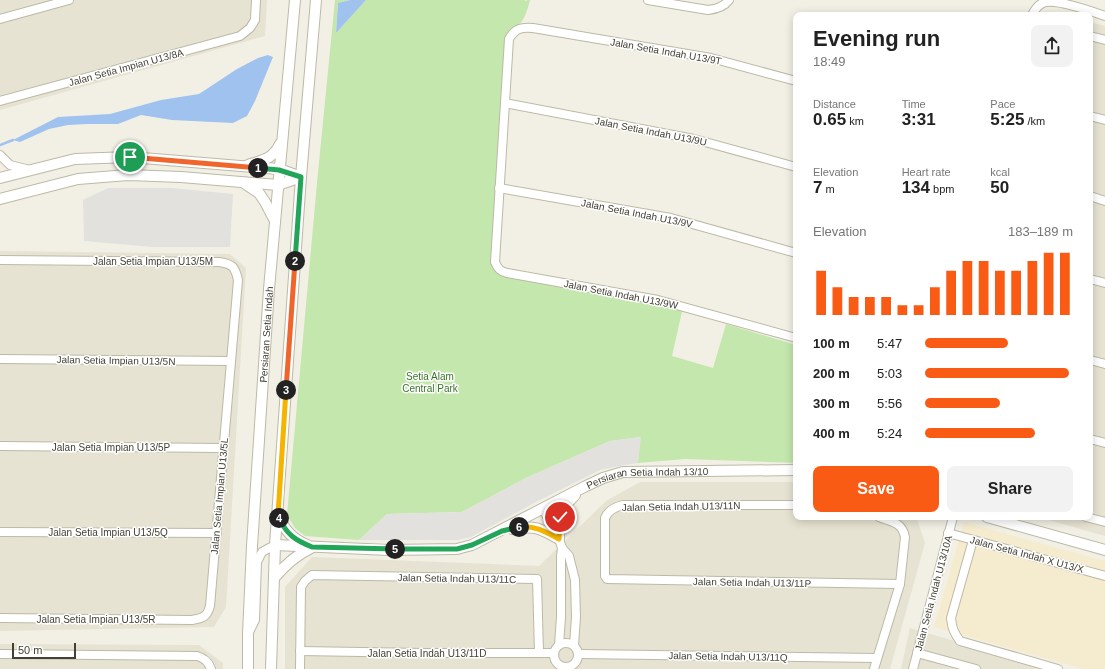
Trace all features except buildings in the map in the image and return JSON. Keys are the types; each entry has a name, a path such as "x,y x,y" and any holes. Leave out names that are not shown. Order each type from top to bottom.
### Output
{"street":[{"path":"0,19 69,0"},
{"name":"Jalan Setia Impian U13/8A","path":"0,101 240,36 250,28 255,20 256,0"},
{"name":"Persiaran Setia Indah","path":"248,669 252,538 269,289 294,0"},
{"path":"271,669 275,545 301,177 316,0"},
{"path":"648,0 708,10 718,9 726,4 728,0"},
{"path":"1034,12 1037,7 1044,2 1054,1 1091,12"},
{"path":"1093,12 1105,16"},
{"name":"Jalan Setia Indah U13/9T","path":"495,262 509,39 512,33 524,27 534,28 711,58 793,80"},
{"path":"1093,37 1105,40"},
{"name":"Jalan Setia Indah U13/9U","path":"505,103 694,139 793,165"},
{"path":"1093,117 1105,120"},
{"path":"243,167 267,159 277,152 282,141"},
{"path":"0,156 10,165 30,170"},
{"path":"0,178 75,159 130,157 279,170 301,177"},
{"path":"0,199 78,179 120,176 181,177 278,185 301,177"},
{"path":"242,182 259,193 275,221"},
{"name":"Jalan Setia Indah U13/9V","path":"499,188 671,218 793,252"},
{"path":"1093,197 1105,201"},
{"name":"Jalan Setia Impian U13/5M","path":"0,260 227,263 233,266 238,280 231,361"},
{"name":"Jalan Setia Indah U13/9W","path":"495,262 497,268 507,273 658,300 793,337"},
{"path":"1093,280 1105,283"},
{"name":"Jalan Setia Impian U13/5N","path":"0,359 231,361"},
{"name":"Jalan Setia Impian U13/5L","path":"192,620 203,618 209,611 210,606 231,361"},
{"path":"1093,361 1105,364"},
{"path":"1093,440 1105,443"},
{"name":"Jalan Setia Impian U13/5P","path":"0,446 223,448"},
{"name":"Persiaran Setia Indah 13/10","path":"275,545 389,550 457,549 472,545 502,531 603,478 623,472 793,470"},
{"path":"559,645 566,642 574,645 578,649 579,654 577,666 558,667 554,653 559,645 561,617 560,517 563,508 584,487"},
{"name":"Jalan Setia Indah U13/11N","path":"605,576 605,518 607,513 617,506 793,506"},
{"path":"543,509 569,556 575,580 576,617 574,645"},
{"path":"278,515 283,527 290,536 312,547"},
{"path":"1093,519 1105,522"},
{"path":"874,669 900,584 905,537 901,526 888,520"},
{"name":"Jalan Setia Indah U13/10A","path":"913,669 951,520"},
{"path":"998,520 1105,550"},
{"path":"502,531 523,527 533,527 542,529 561,543"},
{"name":"Jalan Setia Impian U13/5Q","path":"0,532 217,533"},
{"name":"Jalan Setia Indah X U13/X","path":"948,533 1105,576"},
{"path":"973,540 951,618 955,634 960,641 1058,669"},
{"path":"248,634 255,620 257,562 262,552 275,545"},
{"path":"274,578 292,559 312,547"},
{"name":"Jalan Setia Indah U13/11C","path":"300,651 301,587 305,580 312,575 537,579 539,653"},
{"name":"Jalan Setia Indah U13/11P","path":"605,576 607,579 900,584"},
{"name":"Jalan Setia Impian U13/5R","path":"0,618 192,620"},
{"path":"300,651 300,669"},
{"name":"Jalan Setia Indah U13/11D","path":"300,651 554,653"},
{"path":"917,653 976,669"},
{"path":"0,654 197,656 204,658 210,669"},
{"name":"Jalan Setia Indah U13/11Q","path":"579,654 877,658"}],"shaded area":[{"path":"0,0 267,0 265,36 0,110"},
{"path":"1093,23 1105,26 1105,536 1049,520 1093,520"},
{"path":"108,188 172,188 233,194 230,247 152,247 84,241 83,200"},
{"path":"0,251 230,254 246,268 226,607 214,627 0,631"},
{"path":"641,437 638,463 600,470 471,537 458,540 359,540 387,514 462,512 528,477 610,441"},
{"path":"640,482 793,482 793,520 917,520 925,543 890,669 285,669 285,587 312,557 539,566 606,501"},
{"path":"964,522 1105,561 1105,669 1084,669 934,627"},
{"path":"910,628 1051,669 901,669"},
{"path":"0,644 199,645 223,663 223,669 0,669"}],"green space":[{"name":"Setia Alam Central Park","path":"335,0 350,0 338,3 336,33 366,0 530,0 524,18 511,32 497,270 683,307 672,356 713,368 726,324 793,344 793,463 685,459 638,463 640,437 610,441 528,477 462,512 387,514 359,540 305,536 295,528 287,515"}],"water":[{"path":"350,0 366,0 336,33 338,3"},
{"path":"268,55 273,57 255,101 247,116 233,123 172,120 141,115 118,124 68,125 49,129 20,142 13,140 58,117 110,114 161,100 199,94 237,69 258,58"}],"waterway":[{"path":"0,145 13,140"}],"route":[{"path":"130,157 279,170 301,177 278,515 283,527 290,536 312,547 389,550 457,549 472,545 502,531 523,527 542,529 559,539 560,517"}]}
